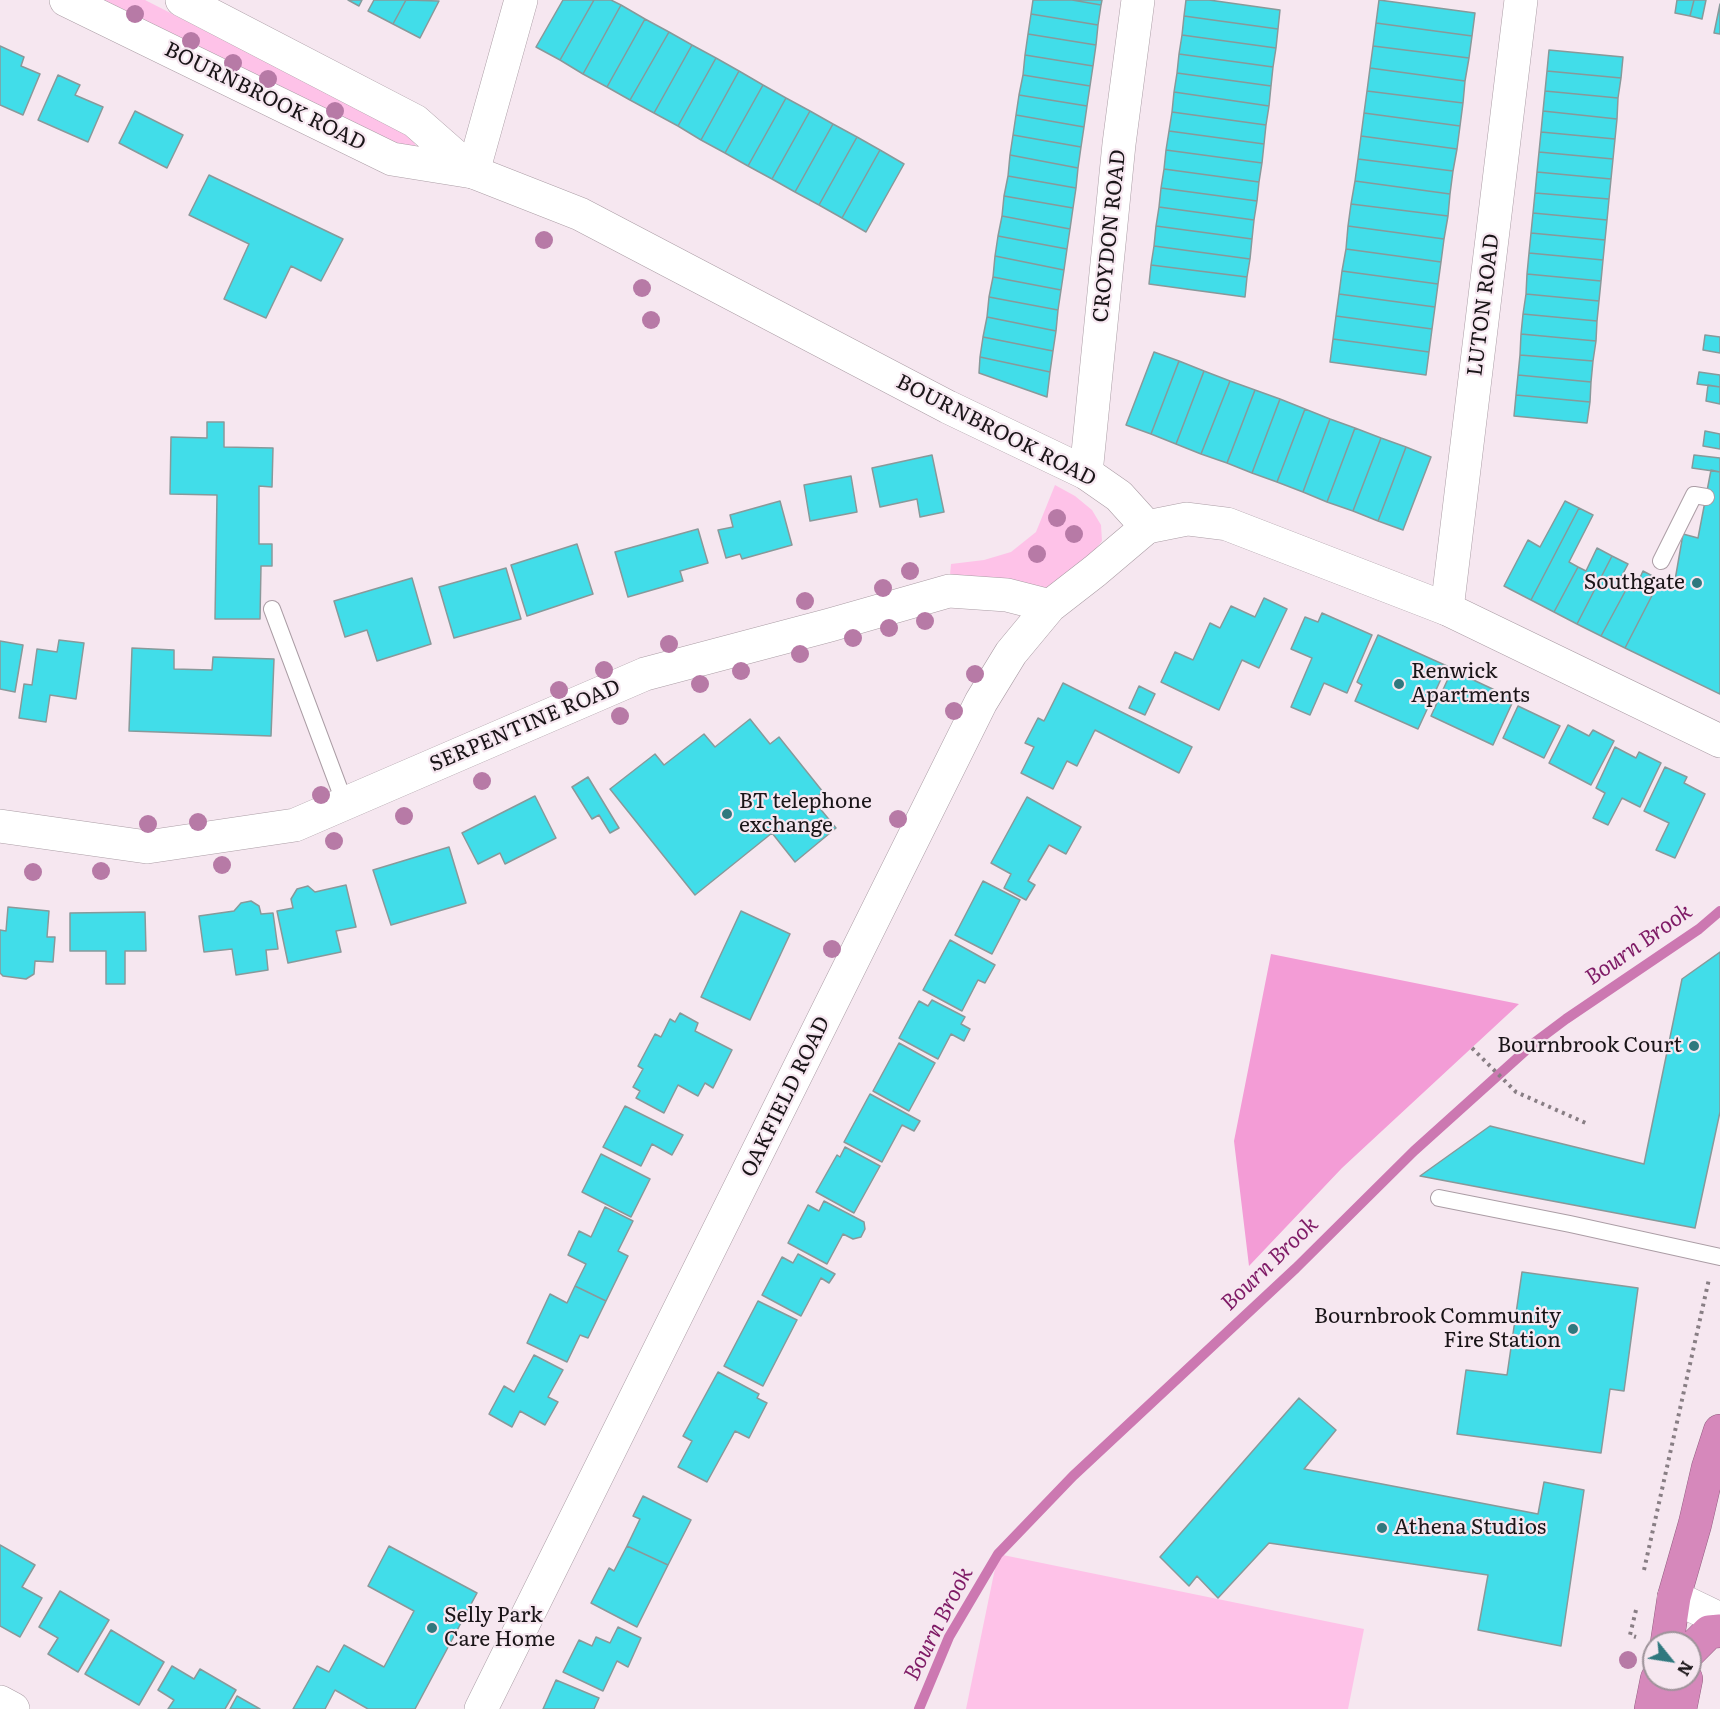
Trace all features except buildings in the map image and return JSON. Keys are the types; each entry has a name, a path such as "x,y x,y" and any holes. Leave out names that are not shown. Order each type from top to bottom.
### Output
{"highway":[{"path":"1669,1631 1674,1597 1720,1431"},
{"path":"1702,1639 1709,1632 1720,1631"},
{"path":"1651,1709 1655,1691"},
{"path":"1680,1709 1684,1691"}],"street":[{"name":"BOURNBROOK ROAD","path":"66,0 392,159 472,172 580,214 948,407 1086,473 1119,496 1147,526"},
{"name":"BOURNBROOK ROAD","path":"182,0 415,121 472,172"},
{"path":"472,172 521,0"},
{"name":"CROYDON ROAD","path":"1086,473 1119,144 1138,0"},
{"name":"LUTON ROAD","path":"1447,609 1521,0"},
{"path":"1147,526 1186,519 1227,524 1447,609 1720,741"},
{"name":"OAKFIELD ROAD","path":"481,1709 981,702 1011,653 1050,606 1095,572 1147,526"},
{"name":"SERPENTINE ROAD","path":"0,826 147,847 295,825 645,674 830,626 949,591 1007,595 1050,606"},
{"path":"1674,1597 1720,1619"},
{"path":"0,1702 13,1709"}],"lane":[{"path":"1661,561 1694,495 1706,497"},
{"path":"272,609 345,804"},
{"path":"1439,1198 1717,1256"}],"path":[{"path":"1472,1048 1516,1092 1588,1124"},
{"path":"1643,1577 1717,1256"},
{"path":"1630,1635 1638,1600"}],"shaded area":[{"path":"93,0 145,0 410,135 418,150 395,148"},
{"path":"1055,485 1075,496 1092,510 1101,525 1102,541 1072,580 1055,591 949,586 951,564 984,560 1011,552 1036,532"},
{"path":"1271,954 1519,1004 1342,1168 1249,1266 1234,1141"},
{"path":"998,1554 1364,1629 1348,1709 966,1709"}],"waterway":[{"name":"Bourn Brook","path":"919,1709 949,1637 998,1554 1073,1476 1296,1268 1414,1151 1534,1043 1699,929 1720,911"}],"place":[{"name":"Southgate","path":"1697,583"},
{"name":"Renwick Apartments","path":"1399,684"},
{"name":"BT telephone exchange","path":"727,814"},
{"name":"Bournbrook Court","path":"1694,1046"},
{"name":"Bournbrook Community Fire Station","path":"1573,1329"},
{"name":"Athena Studios","path":"1382,1528"},
{"name":"Selly Park Care Home","path":"432,1628"}]}
